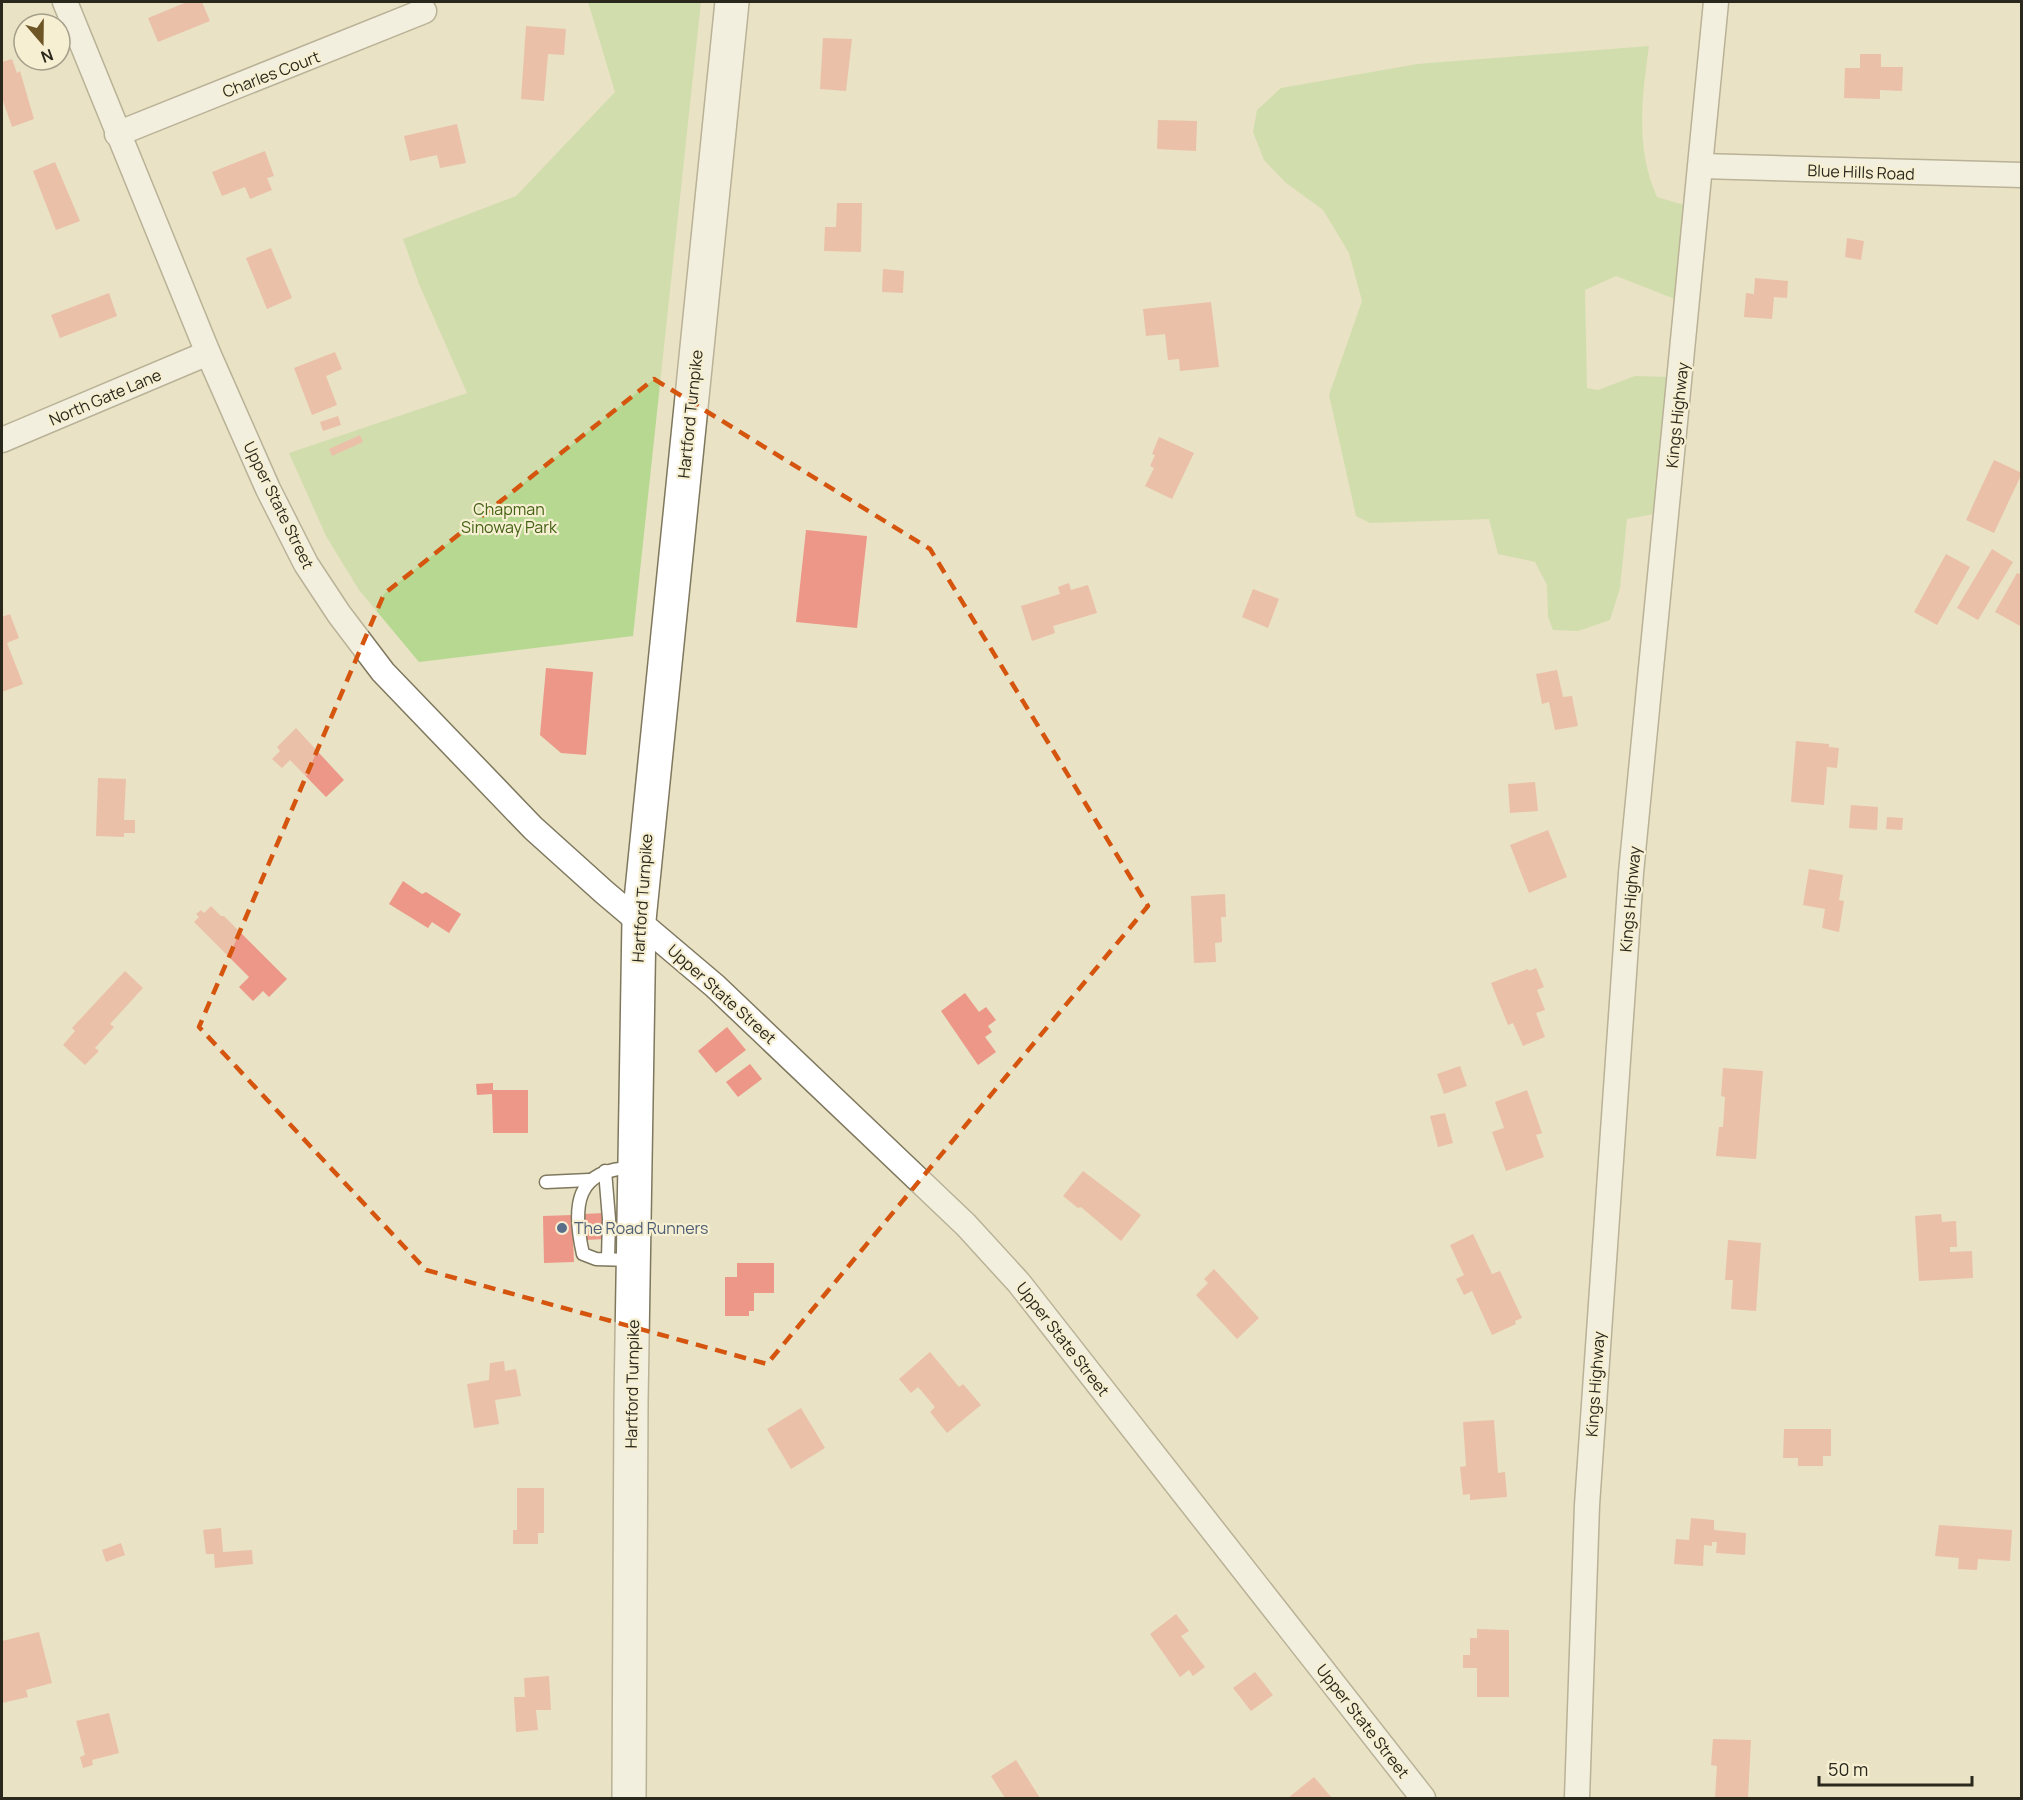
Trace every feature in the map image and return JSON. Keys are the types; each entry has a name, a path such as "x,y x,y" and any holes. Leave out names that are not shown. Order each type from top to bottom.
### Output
{"main road":[{"name":"Hartford Turnpike","path":"629,1798 620,1170 639,920 732,2"}],"street":[{"name":"Upper State Street","path":"65,2 208,353 286,527 339,614 383,672 478,772 586,876 716,986 908,1168 1019,1282 1423,1798"},
{"name":"Kings Highway","path":"1577,1798 1587,1505 1626,939 1716,2"},
{"name":"Charles Court","path":"117,134 424,12"},
{"name":"Blue Hills Road","path":"1701,166 2022,175"},
{"name":"North Gate Lane","path":"2,440 208,353"}],"lane":[{"path":"546,1182 589,1180 620,1170"},
{"path":"589,1180 583,1190 579,1209 583,1254 596,1259 621,1260"}],"highlighted area":[{"path":"654,379 930,549 1148,906 767,1364 426,1270 199,1027 384,594"}],"green space":[{"name":"Chapman Sinoway Park","path":"588,2 701,2 633,636 419,662 359,590 326,536 289,453 467,393 419,284 403,239 516,196 615,92"},
{"path":"1649,46 1642,123 1645,160 1657,197 1684,205 1675,299 1616,276 1585,290 1587,388 1598,390 1635,376 1667,377 1654,514 1627,519 1620,588 1610,620 1578,631 1553,630 1548,617 1547,585 1535,562 1498,554 1489,519 1370,523 1356,516 1329,395 1362,301 1349,253 1323,210 1285,182 1264,160 1253,132 1257,110 1281,88 1417,64"}],"building":[{"path":"187,2 202,2 210,21 158,42 148,18"},
{"path":"526,26 566,29 564,55 548,54 544,101 521,99"},
{"path":"823,38 852,39 846,91 820,89"},
{"path":"1860,54 1881,54 1881,67 1903,67 1902,91 1880,90 1880,99 1844,98 1845,68 1860,68"},
{"path":"12,59 12,72 20,72 34,119 12,127 2,98 2,62"},
{"path":"1158,120 1197,121 1196,151 1157,149"},
{"path":"457,124 466,163 440,168 437,155 410,161 404,136"},
{"path":"265,151 274,176 267,178 272,190 250,199 245,187 222,196 212,172"},
{"path":"55,162 80,221 56,230 33,171"},
{"path":"837,203 862,203 861,252 824,251 825,227 836,227"},
{"path":"1847,238 1864,241 1861,260 1845,257"},
{"path":"271,248 292,298 267,309 246,258"},
{"path":"883,269 904,271 903,293 882,292"},
{"path":"1755,278 1788,281 1787,298 1774,297 1772,319 1744,317 1746,293 1754,294"},
{"path":"109,293 117,316 60,338 51,315"},
{"path":"1211,302 1219,367 1180,371 1179,359 1168,360 1165,334 1146,336 1143,309"},
{"path":"335,352 342,369 326,376 337,405 312,415 294,368"},
{"path":"338,416 341,425 323,431 320,422"},
{"path":"360,435 363,442 332,456 329,449"},
{"path":"1159,437 1194,453 1172,499 1145,486 1154,468 1150,466"},
{"path":"1994,460 2022,473 1994,533 1966,520"},
{"path":"806,530 867,536 857,628 796,622"},
{"path":"1992,549 2013,562 1978,620 1957,608"},
{"path":"1946,554 1970,567 1937,625 1914,612"},
{"path":"2017,573 2022,575 2022,627 1995,612"},
{"path":"1069,583 1071,590 1088,585 1097,613 1053,626 1055,633 1032,641 1021,606 1060,594 1058,587"},
{"path":"1253,589 1279,599 1268,628 1242,617"},
{"path":"10,614 19,638 7,643 23,684 2,692 2,617"},
{"path":"546,668 593,672 586,755 561,753 540,735"},
{"path":"1557,670 1563,697 1572,696 1578,726 1555,730 1549,702 1542,704 1536,674"},
{"path":"296,728 344,780 326,797 290,760 282,768 272,759 280,751 277,747"},
{"path":"1796,741 1829,744 1829,747 1839,748 1837,768 1827,767 1824,805 1791,802"},
{"path":"98,778 126,779 124,820 135,820 135,833 124,833 124,837 96,836"},
{"path":"1535,782 1538,811 1510,813 1508,784"},
{"path":"1851,805 1878,807 1877,830 1849,828"},
{"path":"1887,817 1903,818 1902,830 1886,829"},
{"path":"1548,830 1567,877 1529,893 1510,845"},
{"path":"1809,869 1843,875 1839,900 1844,901 1839,932 1822,928 1825,909 1803,905"},
{"path":"403,881 422,894 426,892 461,914 449,933 432,922 428,928 389,904"},
{"path":"1225,894 1226,917 1221,917 1222,942 1215,943 1216,962 1194,963 1191,896"},
{"path":"211,906 287,979 269,997 263,991 253,1001 239,987 249,977 194,922 199,917 196,914 201,910 204,913"},
{"path":"1536,968 1544,987 1537,990 1545,1010 1536,1013 1545,1037 1523,1046 1513,1023 1508,1025 1491,983"},
{"path":"125,971 143,988 110,1024 114,1027 95,1048 99,1051 85,1065 63,1045 75,1031 72,1028"},
{"path":"965,993 979,1012 986,1007 996,1020 988,1026 992,1032 985,1037 996,1052 978,1065 941,1011"},
{"path":"727,1027 746,1050 716,1073 698,1051"},
{"path":"750,1064 762,1079 738,1097 726,1082"},
{"path":"1460,1066 1467,1086 1444,1094 1437,1074"},
{"path":"1723,1068 1763,1071 1756,1159 1716,1156 1719,1127 1723,1127 1725,1097 1721,1096"},
{"path":"493,1083 493,1090 528,1090 528,1133 493,1133 492,1094 477,1095 476,1084"},
{"path":"1527,1090 1542,1133 1536,1135 1544,1157 1506,1171 1492,1132 1504,1128 1495,1102"},
{"path":"1445,1113 1453,1143 1438,1147 1430,1116"},
{"path":"1083,1171 1141,1215 1121,1241 1081,1207 1078,1208 1063,1196"},
{"path":"604,1213 606,1239 585,1240 583,1214"},
{"path":"1941,1214 1942,1222 1956,1221 1957,1247 1950,1247 1950,1252 1972,1251 1973,1278 1919,1281 1915,1216"},
{"path":"572,1215 574,1262 544,1263 543,1216"},
{"path":"1473,1234 1492,1274 1500,1271 1522,1318 1515,1321 1516,1324 1492,1335 1472,1291 1464,1295 1456,1279 1464,1275 1450,1245"},
{"path":"1728,1240 1761,1243 1756,1311 1731,1309 1733,1280 1725,1280"},
{"path":"737,1263 774,1263 774,1293 754,1293 754,1311 749,1311 749,1316 725,1316 725,1277 737,1277"},
{"path":"1214,1269 1259,1318 1237,1339 1196,1295 1208,1283 1204,1279"},
{"path":"930,1352 959,1387 963,1384 981,1405 947,1433 930,1412 935,1407 918,1387 911,1393 899,1379"},
{"path":"504,1361 505,1371 516,1369 521,1396 495,1400 499,1424 474,1428 467,1384 489,1380 490,1363"},
{"path":"801,1408 825,1448 791,1469 767,1429"},
{"path":"1494,1420 1498,1473 1505,1472 1507,1497 1470,1500 1470,1494 1463,1495 1460,1467 1466,1466 1463,1422"},
{"path":"1784,1429 1831,1429 1831,1456 1823,1456 1823,1466 1798,1466 1798,1458 1783,1458"},
{"path":"517,1488 544,1488 544,1533 538,1533 538,1544 513,1544 513,1530 517,1530"},
{"path":"1691,1518 1714,1520 1714,1530 1746,1533 1745,1555 1716,1553 1717,1542 1712,1542 1712,1546 1704,1545 1703,1566 1674,1564 1676,1539 1689,1540"},
{"path":"1939,1525 2012,1530 2010,1561 1978,1559 1977,1570 1958,1569 1959,1558 1935,1556"},
{"path":"221,1528 223,1552 252,1550 253,1564 215,1568 214,1554 206,1554 203,1530"},
{"path":"121,1543 125,1555 106,1562 102,1550"},
{"path":"1176,1614 1189,1631 1181,1636 1205,1667 1193,1676 1189,1670 1180,1677 1150,1634"},
{"path":"1477,1629 1509,1630 1509,1697 1477,1697 1477,1668 1463,1668 1463,1655 1470,1655 1470,1638 1477,1638"},
{"path":"39,1632 52,1683 26,1690 28,1697 2,1703 2,1641"},
{"path":"1255,1672 1273,1695 1251,1711 1233,1688"},
{"path":"549,1676 551,1710 536,1710 538,1730 516,1732 514,1697 525,1697 524,1678"},
{"path":"109,1713 119,1753 92,1760 93,1765 83,1768 80,1757 85,1755 76,1721"},
{"path":"1713,1739 1751,1740 1748,1798 1715,1798 1717,1766 1711,1765"},
{"path":"1016,1760 1040,1798 1005,1798 991,1776"},
{"path":"1314,1777 1332,1798 1288,1798"}],"place":[{"name":"The Road Runners","path":"562,1228"}]}
